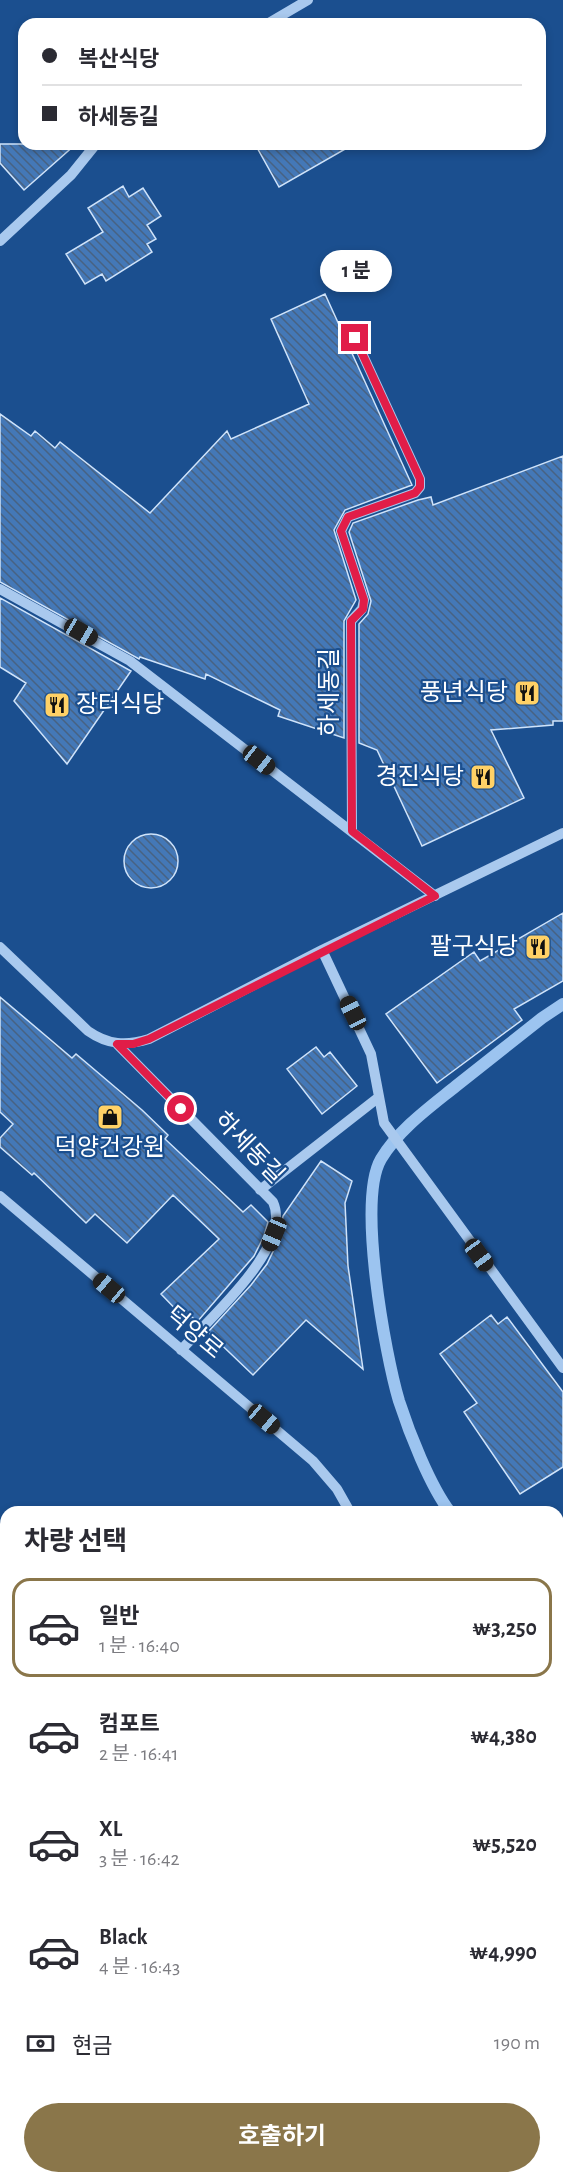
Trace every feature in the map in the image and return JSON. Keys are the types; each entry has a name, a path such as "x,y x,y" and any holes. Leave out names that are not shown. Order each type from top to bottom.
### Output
{"street":[{"path":"277,18 308,0"},
{"path":"0,241 71,175 91,150"},
{"name":"하세동길","path":"352,831 351,621 363,609 364,600 341,531 342,524 348,517 415,493 420,487 420,479 355,338"},
{"path":"0,589 130,661 435,896"},
{"path":"117,1044 133,1044 149,1039 322,950 563,832"},
{"name":"하세동길","path":"0,947 88,1030 102,1040 117,1044 273,1202 278,1212 278,1221 269,1246 260,1262 181,1350"},
{"path":"322,950 371,1054 384,1122 563,1368"},
{"path":"260,1190 379,1097"},
{"name":"덕양로","path":"0,1196 314,1461 337,1489 346,1506"}],"building":[{"path":"0,144 18,144 18,150 69,150 24,190 0,163"},
{"path":"258,150 344,150 279,187"},
{"path":"123,186 129,197 143,188 161,216 147,225 156,239 147,244 152,252 106,281 102,274 85,284 66,254 103,232 88,208"},
{"path":"325,294 412,485 345,510 334,530 356,600 344,621 344,738 278,716 280,710 206,674 205,679 140,657 139,659 0,582 0,414 31,436 35,431 55,448 60,442 150,513 227,431 231,439 309,404 271,319"},
{"path":"563,456 563,721 553,721 553,725 491,730 524,798 422,846 377,750 359,743 359,624 368,614 371,601 349,532 353,523 431,497 433,505"},
{"path":"0,598 131,671 67,764 14,701 26,683 0,667"},
{"path":"146,834 156,834 166,838 174,846 178,861 174,876 166,884 156,888 146,888 136,884 128,876 124,866 124,856 128,846 136,838"},
{"path":"563,913 563,981 514,1009 522,1020 437,1083 386,1014 474,952 480,961"},
{"path":"0,997 72,1058 76,1054 142,1110 168,1135 165,1139 243,1212 251,1205 268,1222 254,1256 197,1322 192,1317 187,1321 161,1294 219,1239 173,1195 127,1243 95,1214 86,1223 34,1173 32,1175 0,1147 0,1138 13,1124 0,1112"},
{"path":"316,1047 324,1057 330,1052 357,1086 322,1114 287,1069"},
{"path":"321,1161 352,1181 345,1203 348,1266 363,1369 306,1320 253,1375 208,1332 267,1264 278,1241 283,1216"},
{"path":"491,1315 498,1324 507,1317 563,1392 563,1467 520,1494 464,1412 477,1403 440,1354"}],"waterway":[{"path":"446,1506 421,1458 403,1414 393,1379 381,1315 372,1241 374,1179 381,1159 388,1148 416,1119 542,1018 563,1004"}],"place":[{"name":"풍년식당","path":"527,693"},
{"name":"장터식당","path":"57,705"},
{"name":"경진식당","path":"483,777"},
{"name":"팔구식당","path":"538,947"},
{"name":"덕양건강원","path":"110,1117"}],"route":[{"path":"181,1109 117,1044 133,1044 149,1039 322,950 435,896 352,831 351,621 363,609 364,600 341,531 342,524 348,517 415,493 420,487 416,468 355,338"}]}
